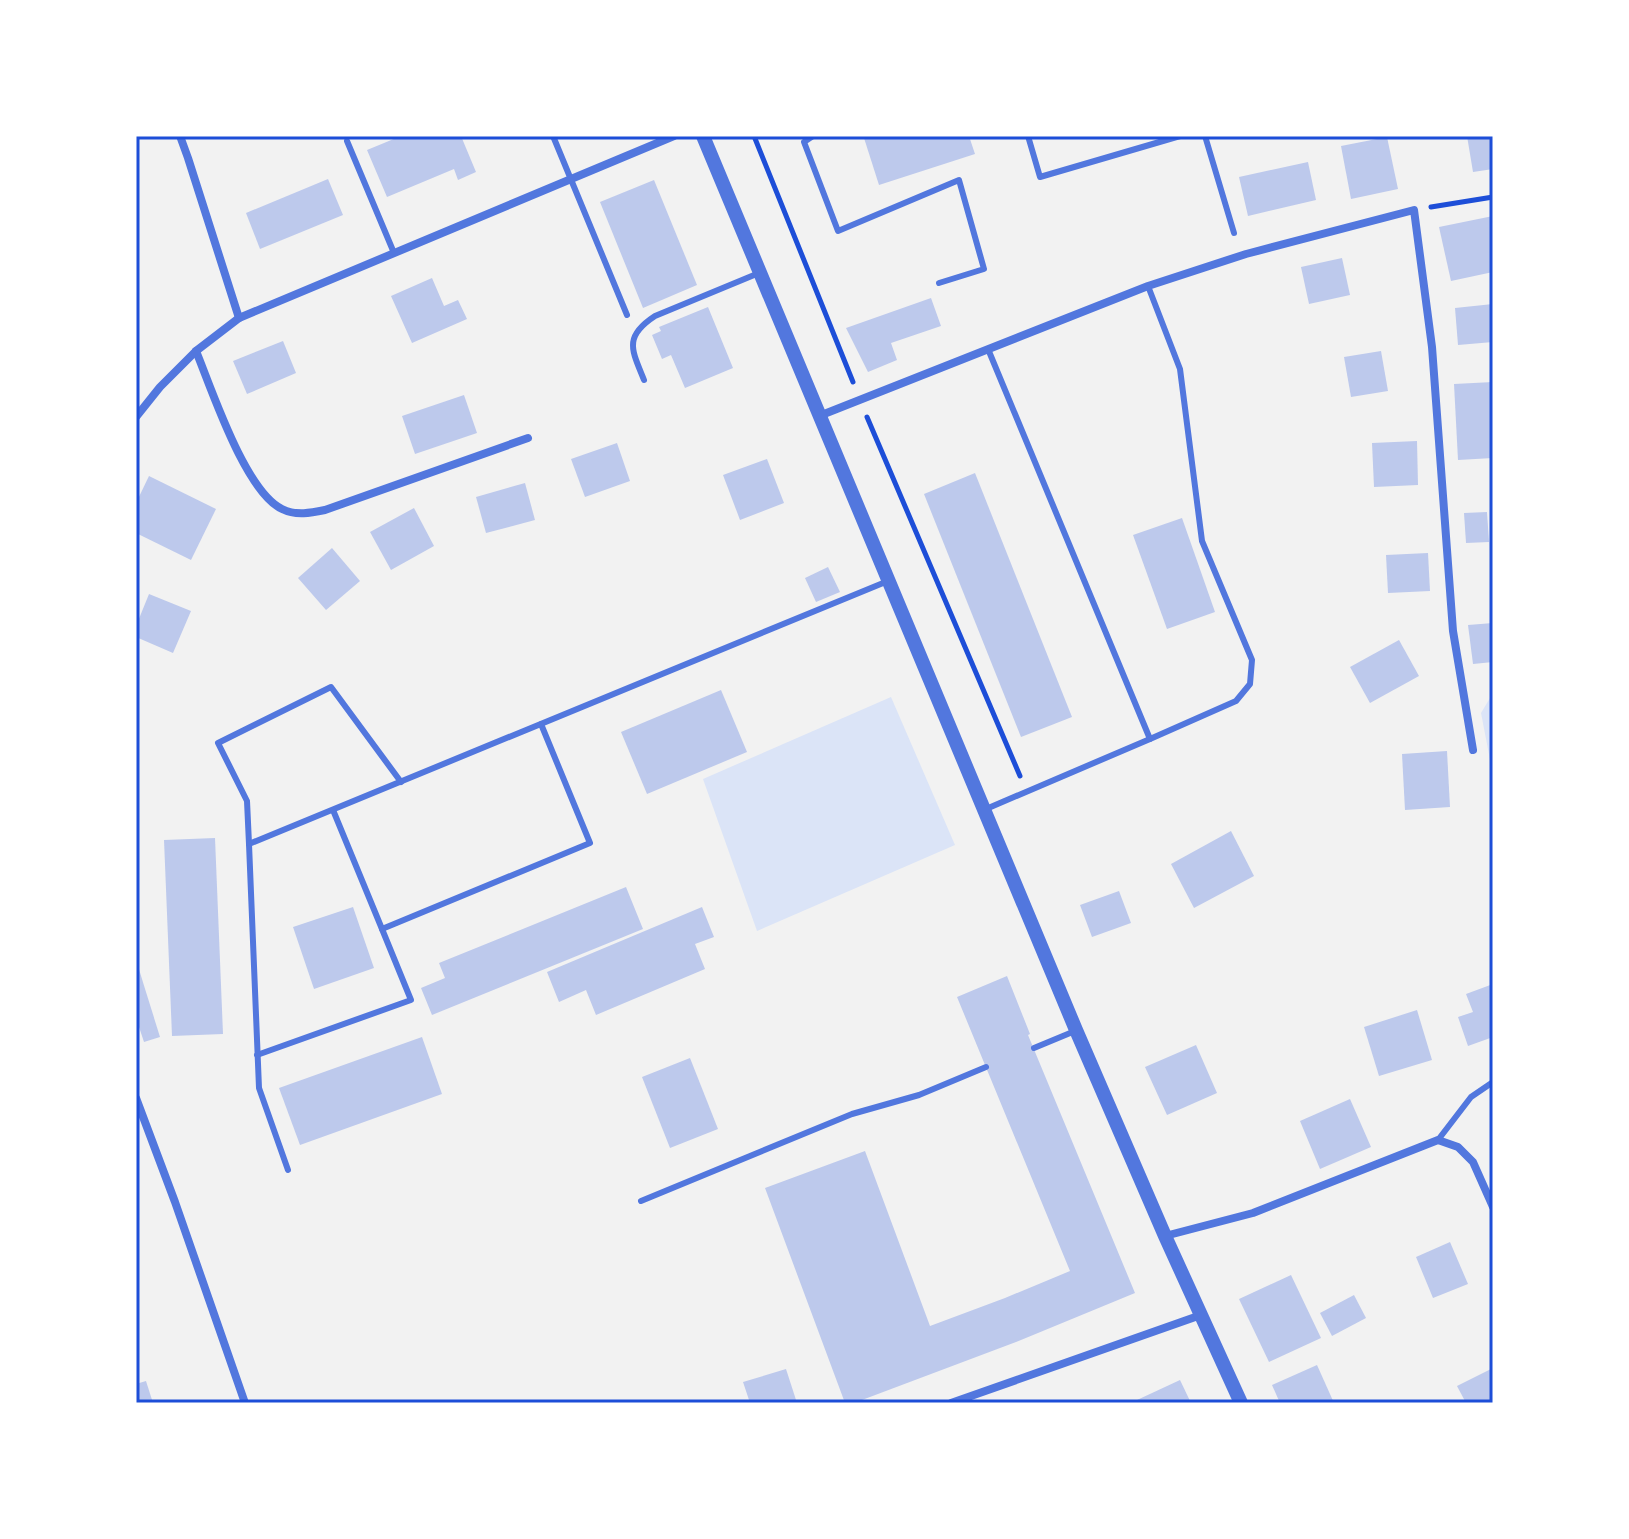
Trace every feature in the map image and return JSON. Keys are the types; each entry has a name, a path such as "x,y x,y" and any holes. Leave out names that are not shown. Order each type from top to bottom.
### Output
{"street":[{"path":"180,136 239,318"},
{"path":"136,417 160,387 196,351 239,318 674,136"},
{"path":"703,136 1076,1030 1241,1403"},
{"path":"819,416 1148,286 1246,254 1414,210 1432,347 1453,631 1473,750"},
{"path":"196,351 244,466 265,496 283,509 304,514 325,510 528,438"},
{"path":"136,1098 245,1403"},
{"path":"1165,1236 1253,1213 1438,1140 1458,1147 1473,1162 1493,1207"},
{"path":"951,1403 1202,1315"}],"lane":[{"path":"553,136 627,315"},
{"path":"813,136 804,142 838,231 959,180 984,269 939,283"},
{"path":"1028,136 1040,177 1180,136"},
{"path":"1205,136 1234,233"},
{"path":"347,141 394,253"},
{"path":"644,380 632,349 633,337 645,322 759,272"},
{"path":"984,810 1236,701 1250,684 1252,660 1202,541 1180,369 1148,286"},
{"path":"988,349 1150,739"},
{"path":"249,844 888,581"},
{"path":"288,1170 259,1088 247,801 218,743 331,687 401,782"},
{"path":"382,929 590,843 541,724"},
{"path":"257,1055 411,1000 333,810"},
{"path":"1034,1048 1076,1030"},
{"path":"641,1201 852,1114 919,1095 986,1067"},
{"path":"1438,1140 1471,1097 1493,1082"}],"path":[{"path":"754,136 860,400 1027,792"},
{"path":"1414,210 1493,197"}],"shaded area":[{"path":"1493,693 1493,775 1481,713"},
{"path":"891,697 955,845 757,931 703,779"}],"building":[{"path":"401,136 461,136 476,172 458,180 454,169 387,197 367,150"},
{"path":"969,136 975,154 879,185 864,138"},
{"path":"1467,136 1493,136 1493,169 1473,172"},
{"path":"1387,137 1398,189 1351,199 1341,146"},
{"path":"1308,162 1316,200 1248,216 1239,177"},
{"path":"328,179 343,215 260,249 246,213"},
{"path":"654,180 697,285 643,308 600,202"},
{"path":"1493,216 1493,272 1451,281 1439,227"},
{"path":"1342,258 1350,295 1309,304 1301,267"},
{"path":"432,278 444,306 458,300 467,319 412,343 391,296"},
{"path":"931,298 941,326 891,343 897,360 868,372 846,328"},
{"path":"1493,304 1493,342 1458,345 1455,308"},
{"path":"708,307 733,368 685,388 671,355 662,359 652,335 661,331 659,327"},
{"path":"283,341 296,373 247,394 233,361"},
{"path":"1381,351 1388,391 1351,397 1344,357"},
{"path":"1493,382 1493,458 1458,460 1454,384"},
{"path":"464,395 477,433 415,454 402,416"},
{"path":"1417,441 1418,485 1374,487 1372,443"},
{"path":"617,443 630,481 585,497 571,459"},
{"path":"767,459 784,503 740,520 723,475"},
{"path":"975,473 1072,717 1021,737 924,494"},
{"path":"149,476 216,509 191,560 136,533 136,503"},
{"path":"525,483 535,520 486,533 476,497"},
{"path":"414,508 434,546 391,570 370,532"},
{"path":"1487,512 1489,542 1466,543 1464,513"},
{"path":"1182,518 1215,612 1167,629 1133,535"},
{"path":"332,548 360,581 326,610 298,578"},
{"path":"1428,553 1430,591 1388,593 1386,555"},
{"path":"828,567 840,592 816,602 805,578"},
{"path":"149,594 191,611 173,653 136,637 136,626"},
{"path":"1493,623 1493,662 1473,664 1468,625"},
{"path":"1399,640 1419,676 1370,703 1350,667"},
{"path":"721,690 747,752 647,794 621,732"},
{"path":"1447,751 1450,807 1405,810 1402,754"},
{"path":"1231,831 1254,876 1194,908 1171,864"},
{"path":"215,838 223,1034 172,1036 164,840"},
{"path":"626,887 643,929 432,1015 421,988 445,978 439,963"},
{"path":"1119,891 1131,923 1092,937 1080,905"},
{"path":"353,907 374,968 314,989 293,927"},
{"path":"702,907 714,937 695,944 705,969 596,1015 586,990 559,1002 547,972"},
{"path":"137,963 160,1037 144,1042 136,1018"},
{"path":"1007,976 1028,1035 1135,1293 1021,1340 854,1403 845,1403 765,1188 865,1151 930,1326 1070,1271 957,997"},
{"path":"1493,984 1493,1037 1468,1046 1458,1017 1473,1012 1466,994"},
{"path":"1417,1010 1432,1060 1379,1076 1364,1027"},
{"path":"422,1037 442,1094 300,1145 279,1088"},
{"path":"1196,1045 1217,1093 1167,1115 1145,1067"},
{"path":"690,1058 718,1129 670,1148 642,1077"},
{"path":"1350,1099 1371,1147 1320,1169 1300,1121"},
{"path":"1450,1242 1468,1284 1433,1298 1416,1257"},
{"path":"1291,1275 1321,1338 1269,1362 1239,1299"},
{"path":"1354,1295 1366,1318 1332,1336 1320,1313"},
{"path":"1317,1365 1334,1403 1280,1403 1272,1385"},
{"path":"1493,1368 1493,1403 1466,1403 1457,1386"},
{"path":"786,1369 797,1403 750,1403 743,1382"},
{"path":"1180,1380 1191,1403 1138,1403 1137,1400"},
{"path":"146,1381 153,1403 136,1403 136,1384"}]}
